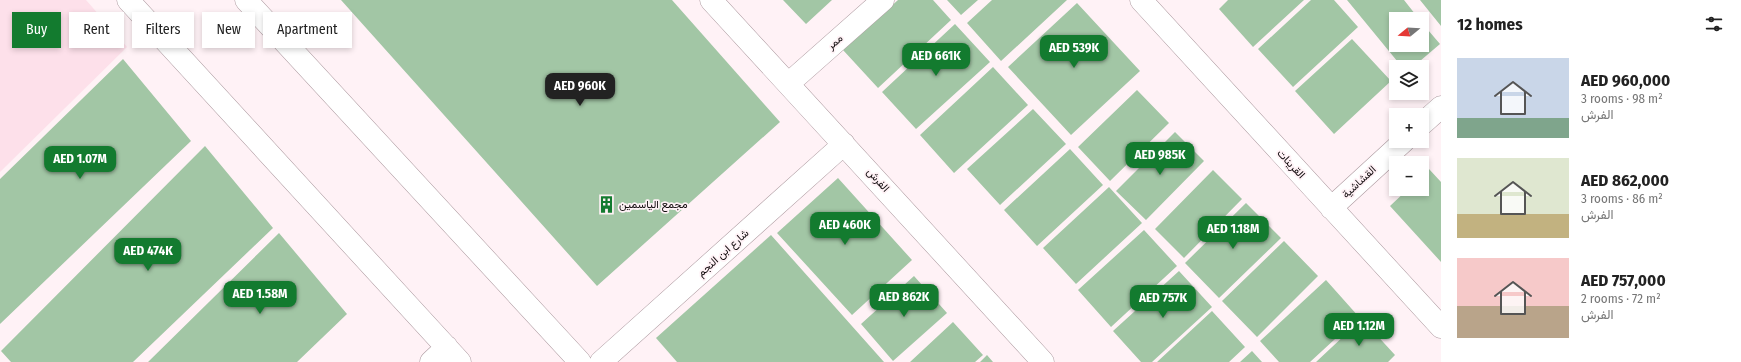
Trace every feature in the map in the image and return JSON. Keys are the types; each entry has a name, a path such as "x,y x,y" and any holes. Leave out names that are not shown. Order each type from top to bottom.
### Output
{"street":[{"path":"128,0 454,355 431,362"},
{"path":"246,0 580,362"},
{"name":"الفرش","path":"711,0 1043,362"},
{"name":"ممر","path":"788,84 883,0"},
{"name":"القرينات","path":"1141,0 1441,327"},
{"path":"1429,118 1441,107"},
{"name":"شارع ابن النجم","path":"601,362 844,144"},
{"name":"القشاشية","path":"1331,208 1396,148"}],"shaded area":[{"path":"0,0 86,0 96,12 69,12 69,48 124,48 124,44 127,47 0,172"}],"building":[{"name":"مجمع الياسمين","path":"341,0 672,0 780,122 597,286"},
{"path":"783,0 832,0 806,24"},
{"path":"898,0 933,0 951,20 878,88 843,50"},
{"path":"947,0 978,0 961,15"},
{"path":"992,0 1067,0 1001,61 967,23"},
{"path":"1228,0 1304,0 1253,47 1219,9"},
{"path":"1311,0 1334,0 1358,27 1293,87 1258,49"},
{"path":"1347,0 1404,0 1413,12 1389,12 1389,51"},
{"path":"1420,0 1441,0 1441,26"},
{"path":"1077,3 1140,71 1071,135 1008,67"},
{"path":"955,24 990,62 916,129 882,92"},
{"path":"1429,31 1440,44 1421,60 1396,60 1390,52 1429,52"},
{"path":"1352,39 1389,79 1389,83 1334,134 1295,91"},
{"path":"123,59 191,141 0,324 0,179"},
{"path":"993,67 1028,105 954,173 920,135"},
{"path":"1137,90 1169,123 1110,181 1078,147"},
{"path":"1033,109 1066,144 1000,205 967,169"},
{"path":"1175,132 1204,161 1146,220 1116,191"},
{"path":"205,146 273,228 133,362 11,362 1,351"},
{"path":"1070,149 1103,185 1037,246 1004,210"},
{"path":"1429,169 1441,182 1441,262 1390,206 1401,196 1429,196"},
{"path":"1213,170 1242,199 1184,258 1155,229"},
{"path":"838,178 912,260 852,315 777,233"},
{"path":"1109,187 1142,223 1076,284 1043,248"},
{"path":"1246,203 1281,238 1219,298 1185,263"},
{"path":"1144,230 1177,266 1111,327 1078,290"},
{"path":"279,233 347,314 297,362 148,362"},
{"path":"771,235 884,362 677,362 656,338"},
{"path":"1284,241 1318,276 1257,337 1222,301"},
{"path":"1179,271 1212,307 1152,362 1141,362 1113,331"},
{"path":"914,276 947,313 893,361 861,324"},
{"path":"1326,280 1359,317 1310,362 1279,362 1260,341"},
{"path":"1212,311 1245,347 1229,362 1157,362"},
{"path":"1362,319 1395,355 1388,362 1316,362"},
{"path":"953,322 983,355 975,362 910,362"},
{"path":"1252,351 1262,362 1240,362"},
{"path":"987,355 993,362 980,362"}],"place":[{"name":"مجمع الياسمين","path":"606,204"}]}
